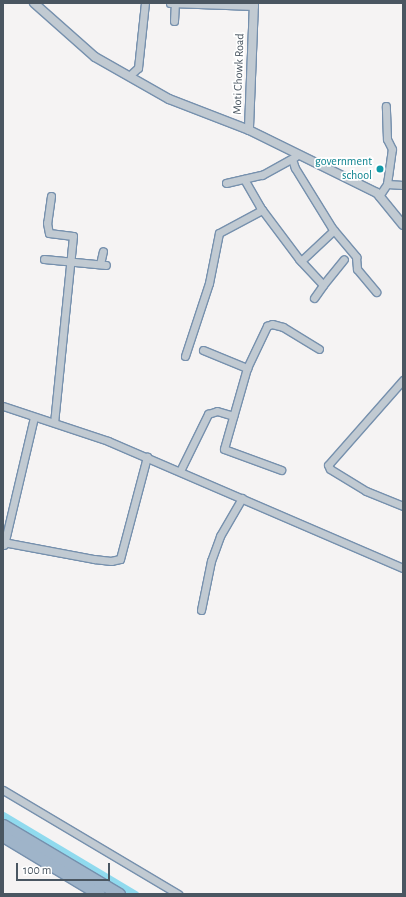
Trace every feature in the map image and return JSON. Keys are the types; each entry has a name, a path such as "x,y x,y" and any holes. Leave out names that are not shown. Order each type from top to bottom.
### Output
{"highway":[{"path":"3,825 119,894"},
{"path":"3,836 99,894"}],"street":[{"path":"34,3 95,57 169,99 249,130"},
{"path":"129,76 138,68 145,3"},
{"path":"170,3 254,4"},
{"path":"174,21 175,3"},
{"name":"Moti Chowk Road","path":"254,4 249,130 295,156 379,196 403,226"},
{"path":"379,196 387,184 392,149 387,139 386,106"},
{"path":"226,183 262,175 295,156 334,230 356,257 357,269 376,292"},
{"path":"244,179 262,210 301,261 323,285"},
{"path":"387,184 403,185"},
{"path":"51,196 47,230 51,234 73,236 54,422"},
{"path":"185,356 209,283 219,233 262,210"},
{"path":"301,261 334,230"},
{"path":"44,259 70,263 103,265 103,251"},
{"path":"314,298 344,259"},
{"path":"281,470 224,449 247,368 267,326 272,324 283,327 319,349"},
{"path":"203,350 247,368"},
{"path":"403,380 328,465 330,469 366,491 403,506"},
{"path":"3,406 34,417 54,422 147,457 403,567"},
{"path":"180,471 208,414 218,411 233,416"},
{"path":"34,417 3,543 94,559 111,561 120,559 147,457"},
{"path":"201,610 211,561 220,536 242,498"},
{"path":"3,790 178,894"}],"waterway":[{"path":"3,815 135,894"}],"place":[{"name":"government school","path":"380,169"}]}
